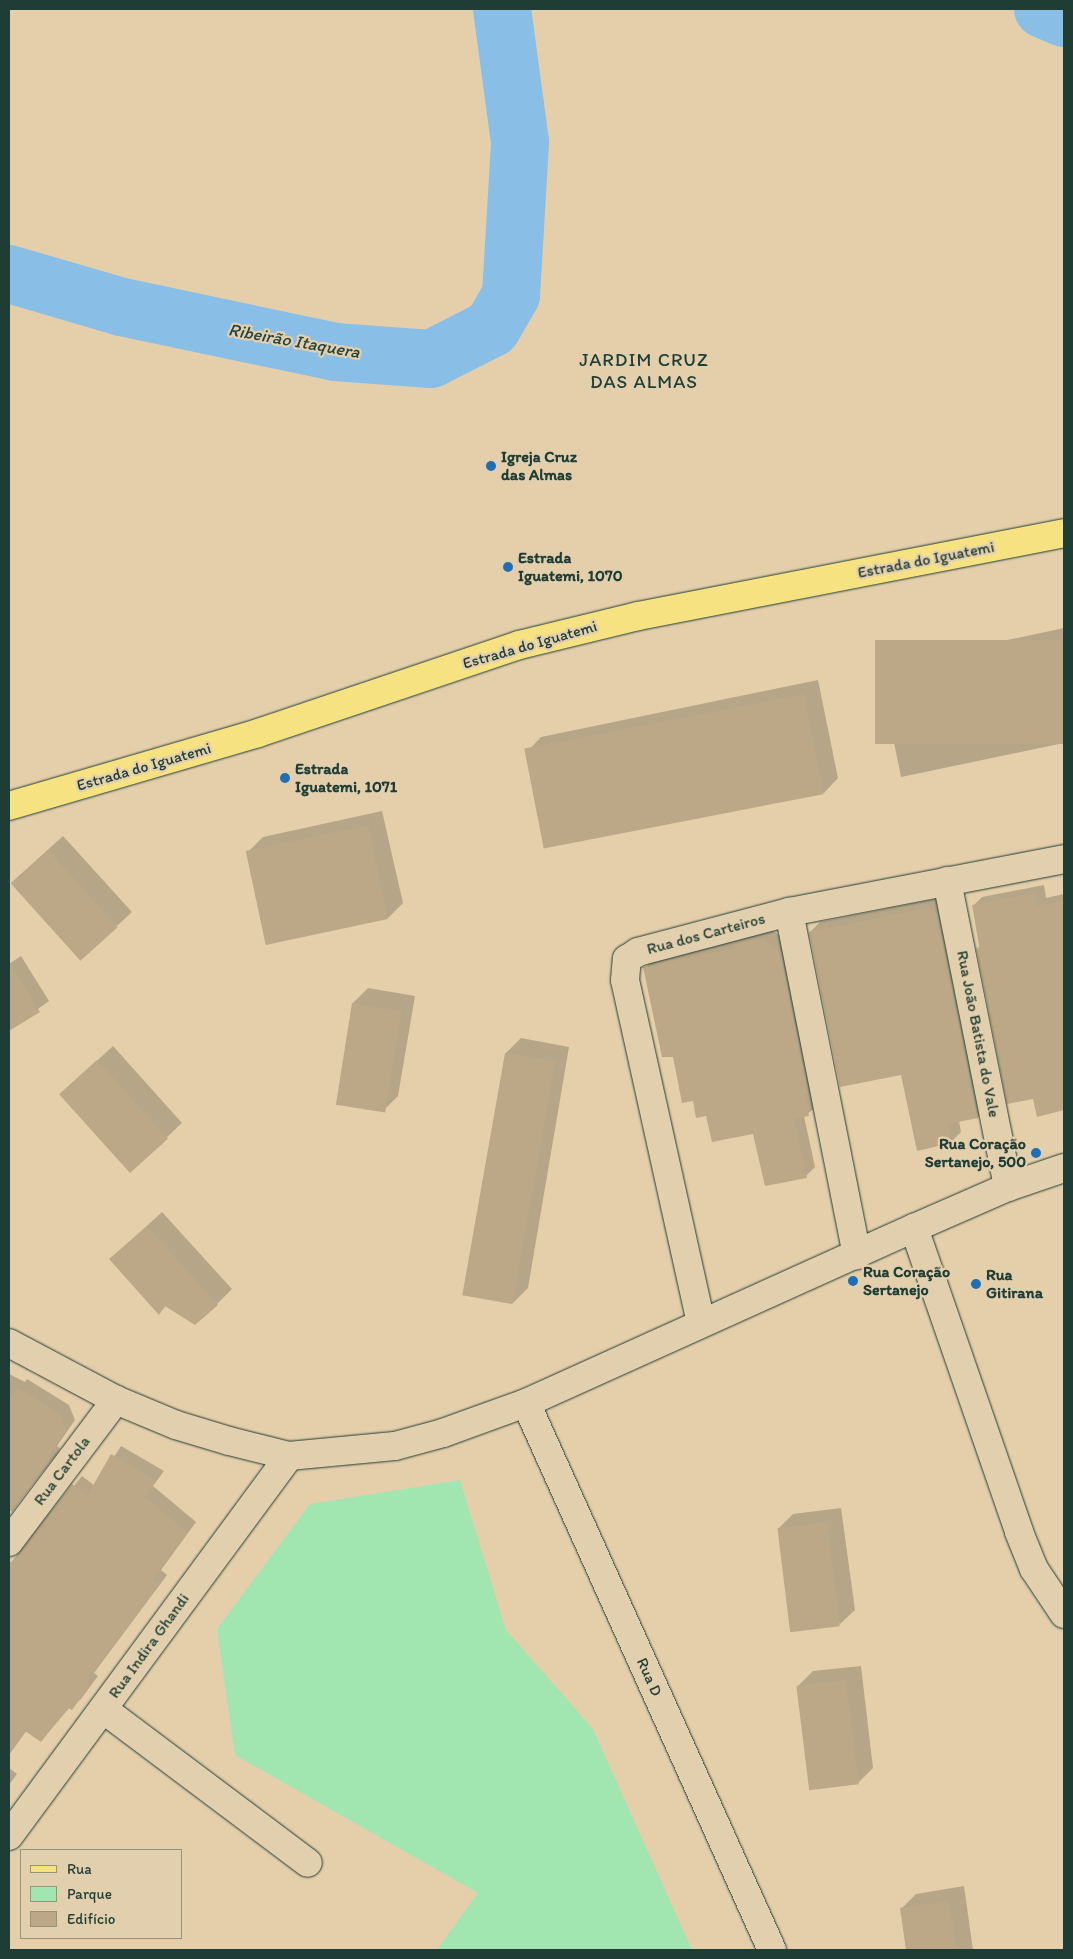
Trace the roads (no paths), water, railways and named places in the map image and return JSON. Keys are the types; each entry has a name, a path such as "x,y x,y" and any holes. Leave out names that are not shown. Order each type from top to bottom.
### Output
{"main road":[{"name":"Estrada do Iguatemi","path":"9,806 258,733 519,645 646,614 1064,533"}],"street":[{"name":"Rua dos Carteiros","path":"701,1323 624,969 627,959 638,952 789,912 1064,859"},
{"name":"Rua João Batista do Vale","path":"948,881 1008,1187"},
{"path":"789,912 857,1255"},
{"path":"9,1343 116,1400 176,1426 289,1456 394,1446 526,1403 914,1228 1008,1187 1064,1168"},
{"path":"914,1228 1019,1532 1034,1569 1064,1614"},
{"name":"Rua Cartola","path":"9,1542 116,1400"},
{"name":"Rua D","path":"526,1403 772,1950"},
{"name":"Rua Indira Ghandi","path":"9,1836 289,1456"},
{"path":"103,1709 308,1863"}],"waterway":[{"name":"Ribeirão Itaquera","path":"9,274 122,307 335,352 431,359 492,328 511,295 520,142 502,9"},
{"name":"Ribeirão Itaquera","path":"1043,9 1064,18"}],"place":[{"name":"Igreja Cruz das Almas","path":"491,466"},
{"name":"Estrada Iguatemi, 1070","path":"508,567"},
{"name":"Estrada Iguatemi, 1071","path":"285,778"},
{"name":"Rua Coração Sertanejo, 500","path":"1036,1153"},
{"name":"Rua Coração Sertanejo","path":"853,1281"},
{"name":"Rua Gitirana","path":"976,1284"}],"district":[{"name":"JARDIM CRUZ DAS ALMAS","path":"644,371"}]}
